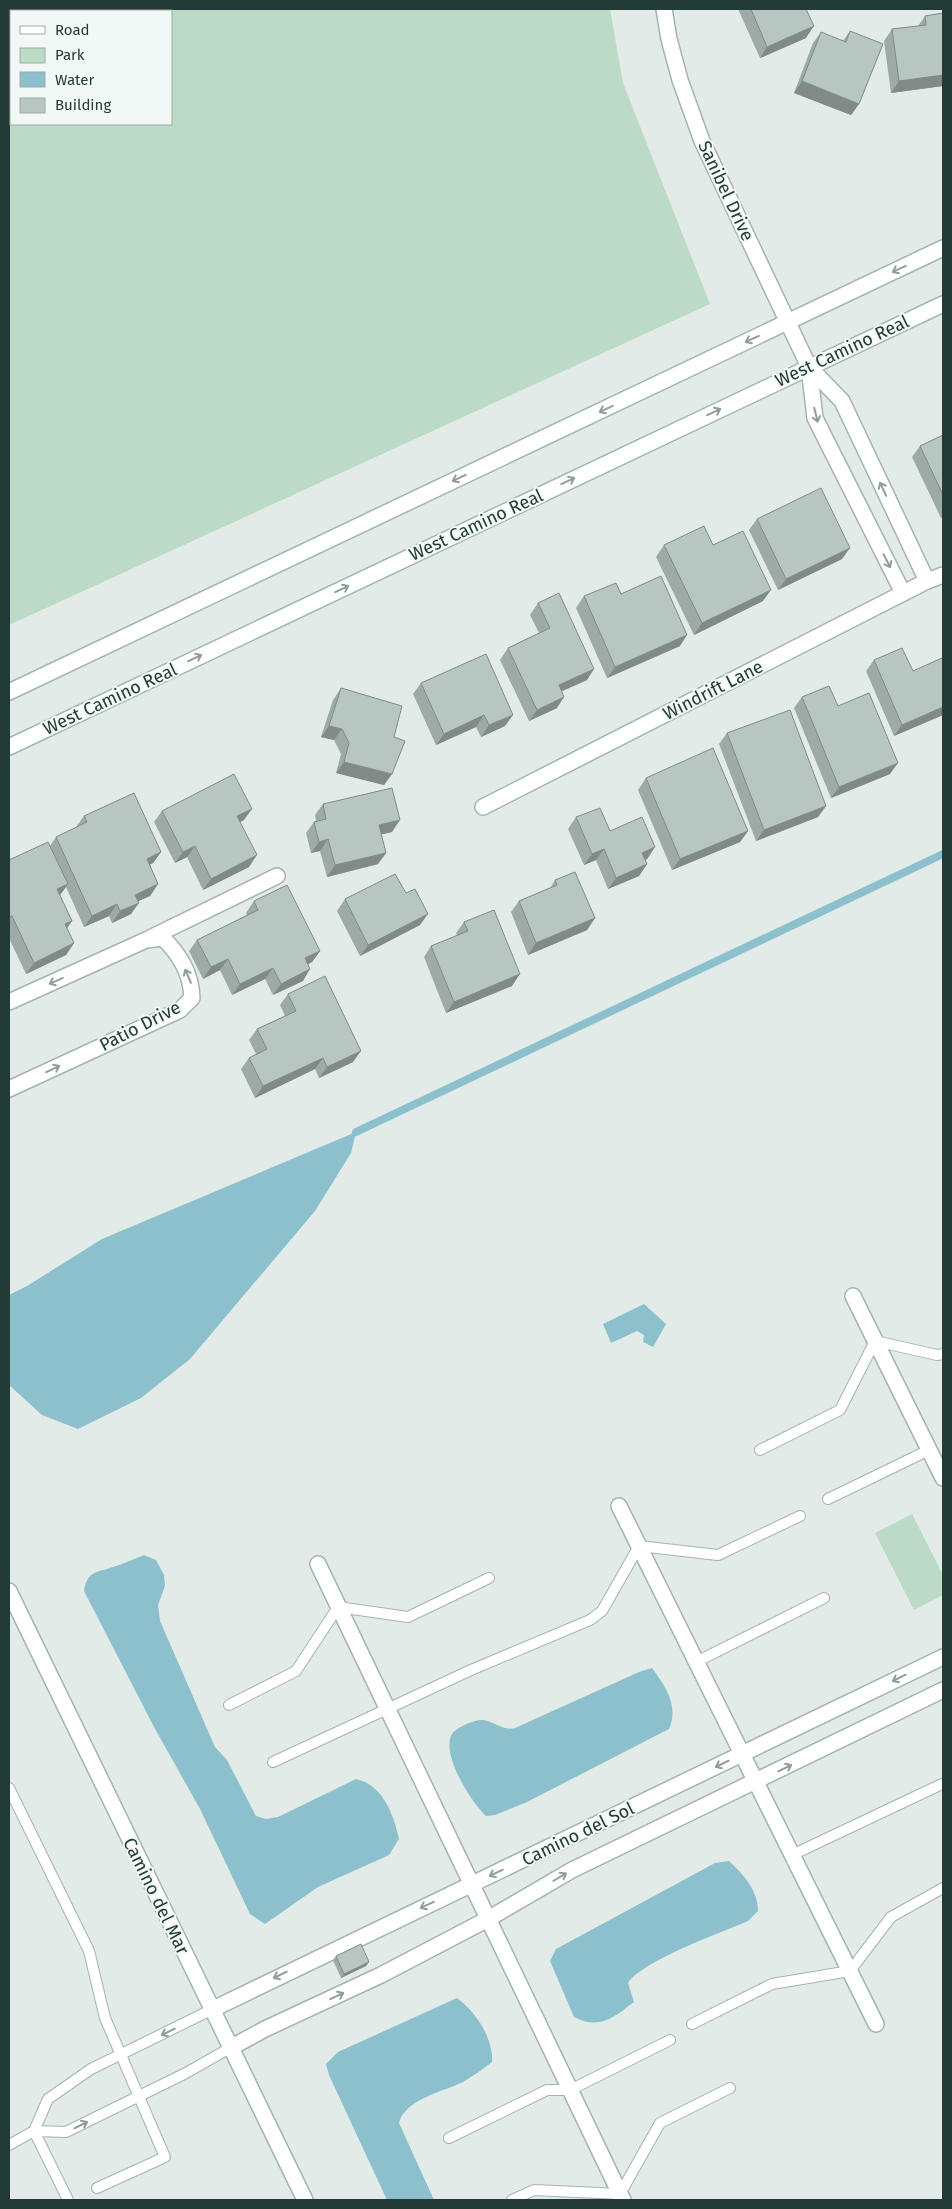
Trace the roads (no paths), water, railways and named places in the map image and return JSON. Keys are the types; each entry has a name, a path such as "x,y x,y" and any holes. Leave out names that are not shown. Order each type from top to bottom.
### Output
{"street":[{"name":"Sanibel Drive","path":"664,9 669,39 680,80 702,141 809,367 815,418 903,593"},
{"path":"9,692 943,248"},
{"name":"West Camino Real","path":"9,747 943,304"},
{"name":"Sanibel Drive","path":"809,367 842,401 927,581"},
{"name":"Windrift Lane","path":"483,807 943,574"},
{"path":"9,1002 146,940 277,876"},
{"name":"Patio Drive","path":"9,1089 180,1010 192,998 191,981 176,950 163,938 146,940"},
{"path":"853,1296 943,1478"},
{"path":"619,1506 876,2024"},
{"path":"318,1564 622,2197"},
{"name":"Camino del Mar","path":"9,1591 305,2200"},
{"name":"Camino del Sol","path":"212,2010 356,1938 471,1885 943,1657"},
{"name":"Camino del Sol","path":"230,2048 265,2029 381,1976 488,1919 572,1870 943,1690"}],"lane":[{"path":"760,1450 840,1410 875,1341 937,1355 943,1354"},
{"path":"828,1499 929,1450"},
{"path":"273,1762 387,1708 590,1620 602,1611 639,1546 718,1555 800,1516"},
{"path":"229,1705 296,1671 338,1607 408,1617 489,1578"},
{"path":"696,1662 824,1598"},
{"path":"792,1855 942,1784"},
{"path":"9,1788 89,1951 106,2018 165,2157 97,2188"},
{"path":"692,2024 772,1984 850,1972 891,1916 943,1888"},
{"path":"68,2200 34,2131 48,2099 91,2069 212,2010"},
{"path":"449,2138 547,2090 570,2090 670,2040"},
{"path":"9,2145 34,2131 66,2132 230,2048"},
{"path":"512,2200 534,2190 622,2197 660,2123 730,2088"}],"water":[{"path":"356,1132 351,1153 315,1211 190,1359 141,1398 78,1429 42,1415 9,1385 9,1295 27,1286 102,1239"},
{"path":"644,1304 666,1324 653,1347 643,1342 644,1335 637,1331 611,1343 603,1324"},
{"path":"144,1555 156,1560 164,1575 165,1586 158,1605 160,1621 215,1747 227,1760 256,1816 266,1819 278,1817 356,1779 365,1782 380,1794 394,1820 399,1839 389,1855 318,1887 265,1924 250,1914 200,1809 154,1727 84,1591 88,1579 94,1573"},
{"path":"652,1668 670,1697 673,1712 669,1729 525,1803 495,1815 486,1816 480,1810 459,1778 450,1753 449,1743 452,1734 456,1730 480,1720 505,1728 515,1728 639,1672"},
{"path":"729,1861 753,1889 758,1911 748,1921 683,1948 636,1975 628,1983 634,2002 619,2013 598,2022 583,2021 574,2017 550,1961 556,1949 715,1863"},
{"path":"457,1998 477,2018 487,2035 492,2053 492,2062 463,2082 417,2102 403,2115 399,2123 434,2200 387,2200 329,2075 326,2064 338,2052"}],"waterway":[{"path":"356,1132 943,854"}]}
